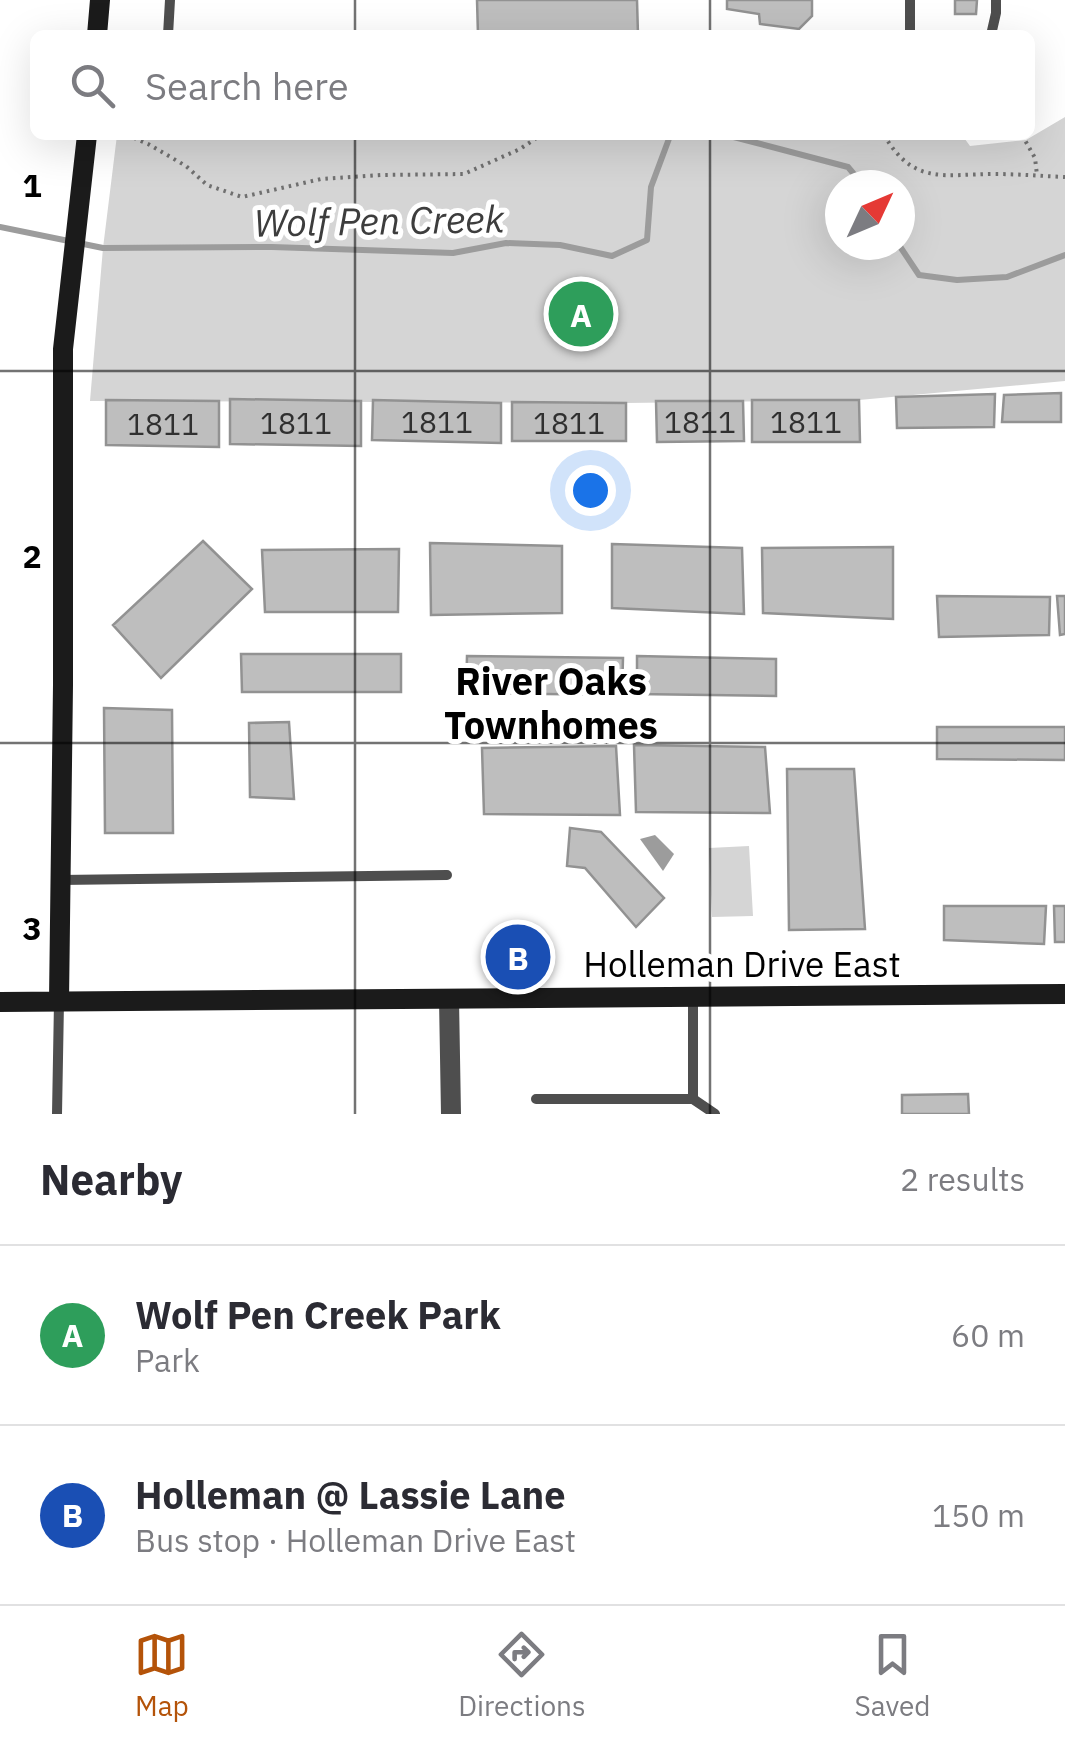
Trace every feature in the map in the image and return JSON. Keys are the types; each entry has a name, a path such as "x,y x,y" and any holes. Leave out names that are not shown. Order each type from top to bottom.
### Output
{"street":[{"path":"97,30 100,0"},
{"path":"59,1001 63,349 86,140"},
{"name":"Holleman Drive East","path":"0,1002 1065,994"},
{"path":"449,999 450,1114"}],"lane":[{"path":"168,30 170,0"},
{"path":"910,0 910,30"},
{"path":"993,30 996,0"},
{"path":"60,880 447,874"},
{"path":"693,997 693,1099"},
{"path":"57,1114 59,1001"},
{"path":"536,1099 693,1099 716,1114"}],"path":[{"path":"139,140 186,166 207,185 242,197 322,179 464,174 534,140"},
{"path":"891,140 892,148 907,164 931,175 1065,177"},
{"path":"1025,140 1035,158 1037,175"}],"shaded area":[{"path":"1065,117 1065,381 859,400 90,401 116,140 966,140 970,146 1035,140 1035,135"},
{"path":"655,835 674,854 663,871 640,839"},
{"path":"749,846 753,916 712,917 709,848"}],"building":[{"path":"477,0 637,0 638,30 478,30"},
{"path":"727,0 812,0 812,16 799,29 760,24 759,14 727,9"},
{"path":"955,0 977,0 976,14 955,14"},
{"path":"1061,393 1061,422 1002,422 1004,395"},
{"path":"995,394 994,427 897,428 896,397"},
{"path":"230,399 361,401 361,446 230,444"},
{"path":"106,400 219,401 219,447 106,445"},
{"path":"373,400 501,403 501,443 372,440"},
{"path":"752,400 859,400 860,442 752,442"},
{"path":"656,401 743,401 744,441 657,442"},
{"path":"512,402 626,403 626,441 512,441"},
{"path":"203,541 252,589 161,678 113,625"},
{"path":"430,543 562,546 562,613 431,615"},
{"path":"612,544 742,548 744,614 612,608"},
{"path":"893,547 893,619 763,613 762,548"},
{"path":"399,549 398,612 265,612 262,550"},
{"path":"937,596 1050,597 1049,635 939,637"},
{"path":"1057,596 1065,596 1065,634 1060,635"},
{"path":"241,654 401,654 401,692 242,692"},
{"path":"467,656 623,658 622,695 466,693"},
{"path":"637,656 776,659 776,696 637,694"},
{"path":"104,708 172,710 173,833 105,833"},
{"path":"289,722 294,799 250,797 249,723"},
{"path":"937,727 1065,727 1065,760 937,759"},
{"path":"634,745 765,747 770,813 636,812"},
{"path":"616,746 620,815 484,814 482,748"},
{"path":"787,769 854,769 865,929 789,930"},
{"path":"570,828 601,832 664,898 636,927 585,868 567,866"},
{"path":"944,906 1046,906 1044,944 944,940"},
{"path":"1054,906 1065,906 1065,942 1055,942"},
{"path":"968,1094 969,1114 902,1114 902,1095"}],"waterway":[{"name":"Wolf Pen Creek","path":"0,227 103,248 272,247 453,253 506,243 560,245 612,256 647,240 651,187 669,140"},
{"name":"Wolf Pen Creek","path":"745,140 850,170"},
{"name":"Wolf Pen Creek","path":"909,260 919,275 957,280 1007,277 1065,255"}],"place":[{"name":"Wolf Pen Creek Park","path":"581,314"},
{"name":"Holleman @ Lassie Lane","path":"518,957"}],"district":[{"name":"River Oaks Townhomes","path":"551,702"}]}
